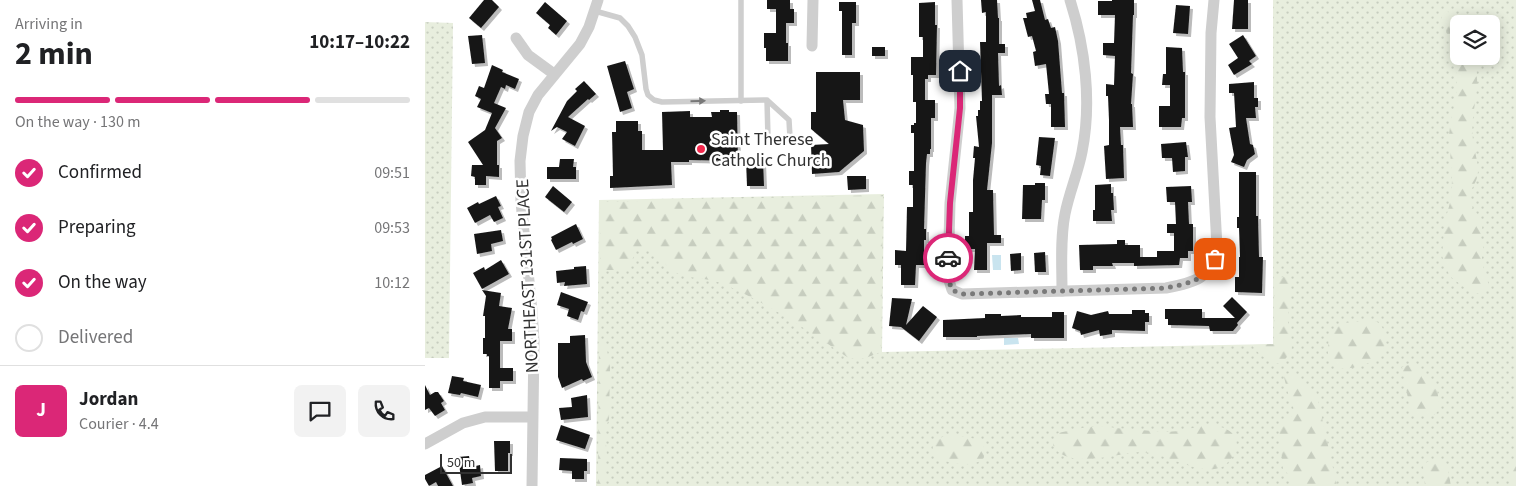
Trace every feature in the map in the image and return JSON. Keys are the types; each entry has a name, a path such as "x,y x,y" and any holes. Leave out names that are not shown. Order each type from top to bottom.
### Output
{"street":[{"path":"812,46 813,0"},
{"path":"957,0 960,108 950,203 948,278 952,290 962,294 1166,288 1186,284 1206,274 1213,265 1217,247 1209,117 1213,0"},
{"path":"1062,291 1065,214 1082,153 1086,129 1085,77 1082,48 1070,0"},
{"name":"NORTHEAST 131ST PLACE","path":"532,486 534,341 533,311 521,202 520,161 523,136 529,112 538,95 580,44 589,28 597,5"},
{"path":"516,38 528,55 554,74"},
{"path":"425,444 463,423 485,417 533,417"}],"lane":[{"path":"741,0 741,101"},
{"path":"597,5 620,18 635,37 642,55 646,89 648,95 654,100 661,102 767,100 789,120 789,140 771,141 768,139 767,100"}],"green space":[{"path":"1273,0 1516,0 1516,486 596,486 599,200 884,194 882,352 1273,344"},
{"path":"1445,9 1452,15 1450,15 1450,46 1443,25 1442,10"},
{"path":"425,22 453,23 449,358 425,358"},
{"path":"1454,65 1475,65 1477,88 1472,130 1478,171 1470,193 1470,200 1482,223 1481,239 1484,250 1482,263 1488,282 1487,290 1484,294 1472,293 1452,278 1442,256 1445,221 1451,199 1452,180 1449,135 1456,99 1457,76"},
{"path":"883,195 881,352 864,358 847,357 786,317 721,283 689,277 673,271 650,250 636,251 630,265 624,270 600,270 601,202"},
{"path":"1282,277 1289,279 1290,284 1288,321 1292,346 1285,360 1277,363 1265,358 1252,345 1274,344 1274,283"},
{"path":"1375,321 1382,327 1385,337 1383,352 1371,362 1359,366 1340,368 1334,366 1328,356 1331,331 1343,323"},
{"path":"602,343 607,350 610,367 609,419 604,432 607,458 605,466 606,486 598,486 599,344"},
{"path":"1416,363 1424,376 1436,382 1440,409 1434,415 1419,416 1410,409 1402,367"},
{"path":"1286,374 1298,375 1306,390 1316,391 1337,486 1293,486 1283,469 1279,429 1280,425 1295,414 1284,377"},
{"path":"1206,425 1226,429 1231,432 1237,442 1233,456 1222,467 1203,469 1150,453 1140,452 1093,459 1080,459 1060,453 1053,445 1054,438 1058,433 1087,427 1105,426 1165,432 1180,431"},
{"path":"948,435 968,437 981,443 985,450 982,460 962,464 951,463 936,457 933,449 934,443"},
{"path":"1441,461 1447,464 1451,486 1425,486 1423,466 1427,462"},
{"path":"1512,463 1516,465 1516,486 1512,486 1508,466"}],"water":[{"path":"992,255 1001,255 1001,270 993,270"},
{"path":"1004,338 1018,338 1019,344 1004,345"}],"building":[{"path":"484,0 492,0 499,7 481,28 469,18"},
{"path":"767,0 790,0 790,9 794,9 794,23 786,23 788,61 766,61 764,33 776,33 776,9 767,9"},
{"path":"981,0 997,0 999,44 1005,44 1005,53 998,53 999,86 1001,85 1002,95 992,95 992,143 987,190 993,190 994,235 1001,235 1001,243 987,243 987,270 974,270 975,249 965,249 965,236 969,236 969,212 973,212 974,146 979,147 976,116 978,116 978,110 980,110 980,101 982,101 980,42 986,42 986,12 982,13"},
{"path":"1032,0 1040,0 1045,20 1048,19 1051,28 1055,27 1058,41 1062,93 1064,93 1065,127 1051,127 1051,104 1046,104 1045,94 1049,94 1046,64 1035,66 1033,52 1036,51 1032,36 1028,37 1023,18 1027,18 1026,13 1035,11"},
{"path":"1134,0 1131,73 1133,74 1131,104 1133,127 1120,127 1121,145 1123,145 1124,178 1106,179 1104,146 1109,145 1109,120 1106,84 1114,85 1115,56 1103,55 1103,43 1114,43 1115,15 1098,15 1098,1"},
{"path":"1234,0 1248,0 1248,29 1232,29"},
{"path":"545,2 567,21 556,35 548,28 550,25 536,13"},
{"path":"839,2 856,2 856,23 852,23 852,55 842,55 842,11 839,11"},
{"path":"935,2 935,25 937,25 936,75 928,75 928,79 925,79 925,100 935,100 935,118 931,118 931,149 930,154 927,154 926,163 924,229 926,229 926,240 924,240 924,265 916,265 915,285 901,285 901,265 895,265 895,250 906,251 907,207 913,207 913,185 909,185 909,171 914,171 914,133 911,133 911,125 916,123 916,102 913,102 911,57 923,57 923,37 919,37 919,3"},
{"path":"1176,5 1190,6 1188,34 1173,33"},
{"path":"482,35 485,63 472,64 468,36"},
{"path":"1243,35 1256,56 1249,61 1252,64 1234,75 1228,65 1238,58 1229,44"},
{"path":"872,47 885,47 885,56 872,56"},
{"path":"1166,47 1182,48 1183,72 1185,72 1185,118 1182,118 1181,127 1159,127 1159,106 1170,106 1170,85 1162,85 1163,74 1166,74"},
{"path":"625,61 634,89 627,92 632,108 620,112 607,66"},
{"path":"492,65 503,70 502,72 519,79 515,89 506,85 505,89 501,87 494,103 506,108 495,128 502,138 497,141 499,177 486,176 486,185 475,185 475,177 471,176 472,165 483,165 468,142 485,130 492,113 477,107 481,99 475,96 479,86 484,88"},
{"path":"816,72 860,72 860,100 843,100 845,120 863,125 864,151 839,172 812,174 811,145 829,144 811,129 811,112 816,112"},
{"path":"584,81 596,94 568,117 585,126 575,146 562,139 567,132 557,127 551,131 567,101 577,91 575,89"},
{"path":"1254,82 1254,98 1258,98 1258,107 1255,107 1256,118 1246,118 1250,144 1253,145 1255,154 1247,160 1244,167 1231,162 1234,155 1229,128 1236,127 1234,93 1229,93 1229,84"},
{"name":"Saint Therese Catholic Church","path":"720,110 737,112 738,161 689,160 689,162 671,162 672,185 610,188 610,176 613,176 612,132 616,132 616,121 638,121 638,131 642,131 642,150 663,150 662,112 690,111 690,117 712,117 711,112 720,112"},
{"path":"1039,137 1055,138 1050,176 1040,175 1041,166 1036,165"},
{"path":"1186,142 1188,157 1185,157 1185,171 1173,172 1172,158 1162,158 1161,144"},
{"path":"560,159 574,159 573,167 576,167 576,179 547,179 547,167 559,167"},
{"path":"746,160 763,160 764,186 747,186"},
{"path":"1239,172 1256,172 1256,216 1258,216 1259,257 1263,257 1262,293 1235,292 1235,277 1239,277 1240,257 1239,228 1237,228 1237,217 1239,217"},
{"path":"847,176 866,176 866,189 848,190"},
{"path":"1035,183 1045,183 1045,200 1042,200 1041,219 1022,219 1023,185 1035,185"},
{"path":"1111,184 1114,210 1111,210 1112,221 1093,221 1095,185"},
{"path":"553,186 572,202 564,212 545,197"},
{"path":"1191,186 1192,202 1188,202 1189,224 1193,224 1193,251 1188,251 1188,258 1180,258 1179,265 1134,266 1134,263 1112,263 1113,266 1093,266 1093,270 1080,270 1079,245 1117,244 1117,240 1125,240 1125,245 1140,245 1140,257 1157,257 1157,251 1174,251 1174,233 1167,233 1167,224 1176,224 1175,202 1167,202 1166,187"},
{"path":"496,196 501,206 498,207 503,218 494,222 490,215 475,223 467,208"},
{"path":"576,224 583,239 556,250 551,237"},
{"path":"501,230 503,241 491,244 492,251 477,254 474,234"},
{"path":"1045,252 1046,272 1035,272 1034,253"},
{"path":"1021,253 1021,270 1011,271 1010,254"},
{"path":"501,260 509,274 482,289 473,273 484,267 485,270"},
{"path":"586,266 587,284 564,286 565,282 557,283 556,271"},
{"path":"482,290 501,293 499,306 512,308 508,329 512,329 512,341 500,341 500,368 513,368 513,381 500,381 500,388 489,388 489,356 483,354 485,316 483,316 486,296"},
{"path":"561,292 588,302 584,312 581,311 578,320 567,316 569,309 557,305"},
{"path":"1232,297 1247,312 1237,323 1238,325 1233,331 1210,331 1209,326 1168,325 1168,319 1165,319 1165,309 1202,309 1202,318 1235,318 1223,306"},
{"path":"892,298 912,299 906,325 923,306 937,317 919,341 901,327 889,326"},
{"path":"1132,310 1145,310 1145,313 1149,313 1149,322 1145,322 1145,331 1112,330 1112,334 1100,336 1099,330 1081,335 1080,331 1072,328 1077,311 1091,315 1108,311 1109,314 1132,314"},
{"path":"1052,312 1064,312 1064,338 1031,338 1031,334 943,337 943,320 985,318 985,314 1052,317"},
{"path":"585,335 586,362 592,377 583,381 582,379 562,388 558,377 558,343 570,343 570,336"},
{"path":"452,376 464,378 463,381 481,385 478,397 461,393 460,395 448,393"},
{"path":"425,385 430,395 438,392 444,401 441,403 445,410 435,416 429,408 425,410"},
{"path":"587,395 588,417 561,420 559,408 572,407 571,398"},
{"path":"561,425 590,435 585,449 556,440"},
{"path":"494,441 510,441 508,471 495,471"},
{"path":"469,456 471,467 480,465 481,476 472,478 473,483 462,485 458,457"},
{"path":"560,458 587,459 587,471 584,471 584,479 572,479 572,471 559,470"},
{"path":"442,466 453,486 438,486 436,482 429,486 425,475"}],"way so far":[{"path":"948,258 948,278 952,290 962,294 1166,288 1186,284 1206,274 1215,259"}],"place":[{"name":"Saint Therese Catholic Church","path":"701,149"}],"route":[{"path":"948,258 950,203 960,108 960,71"}]}
